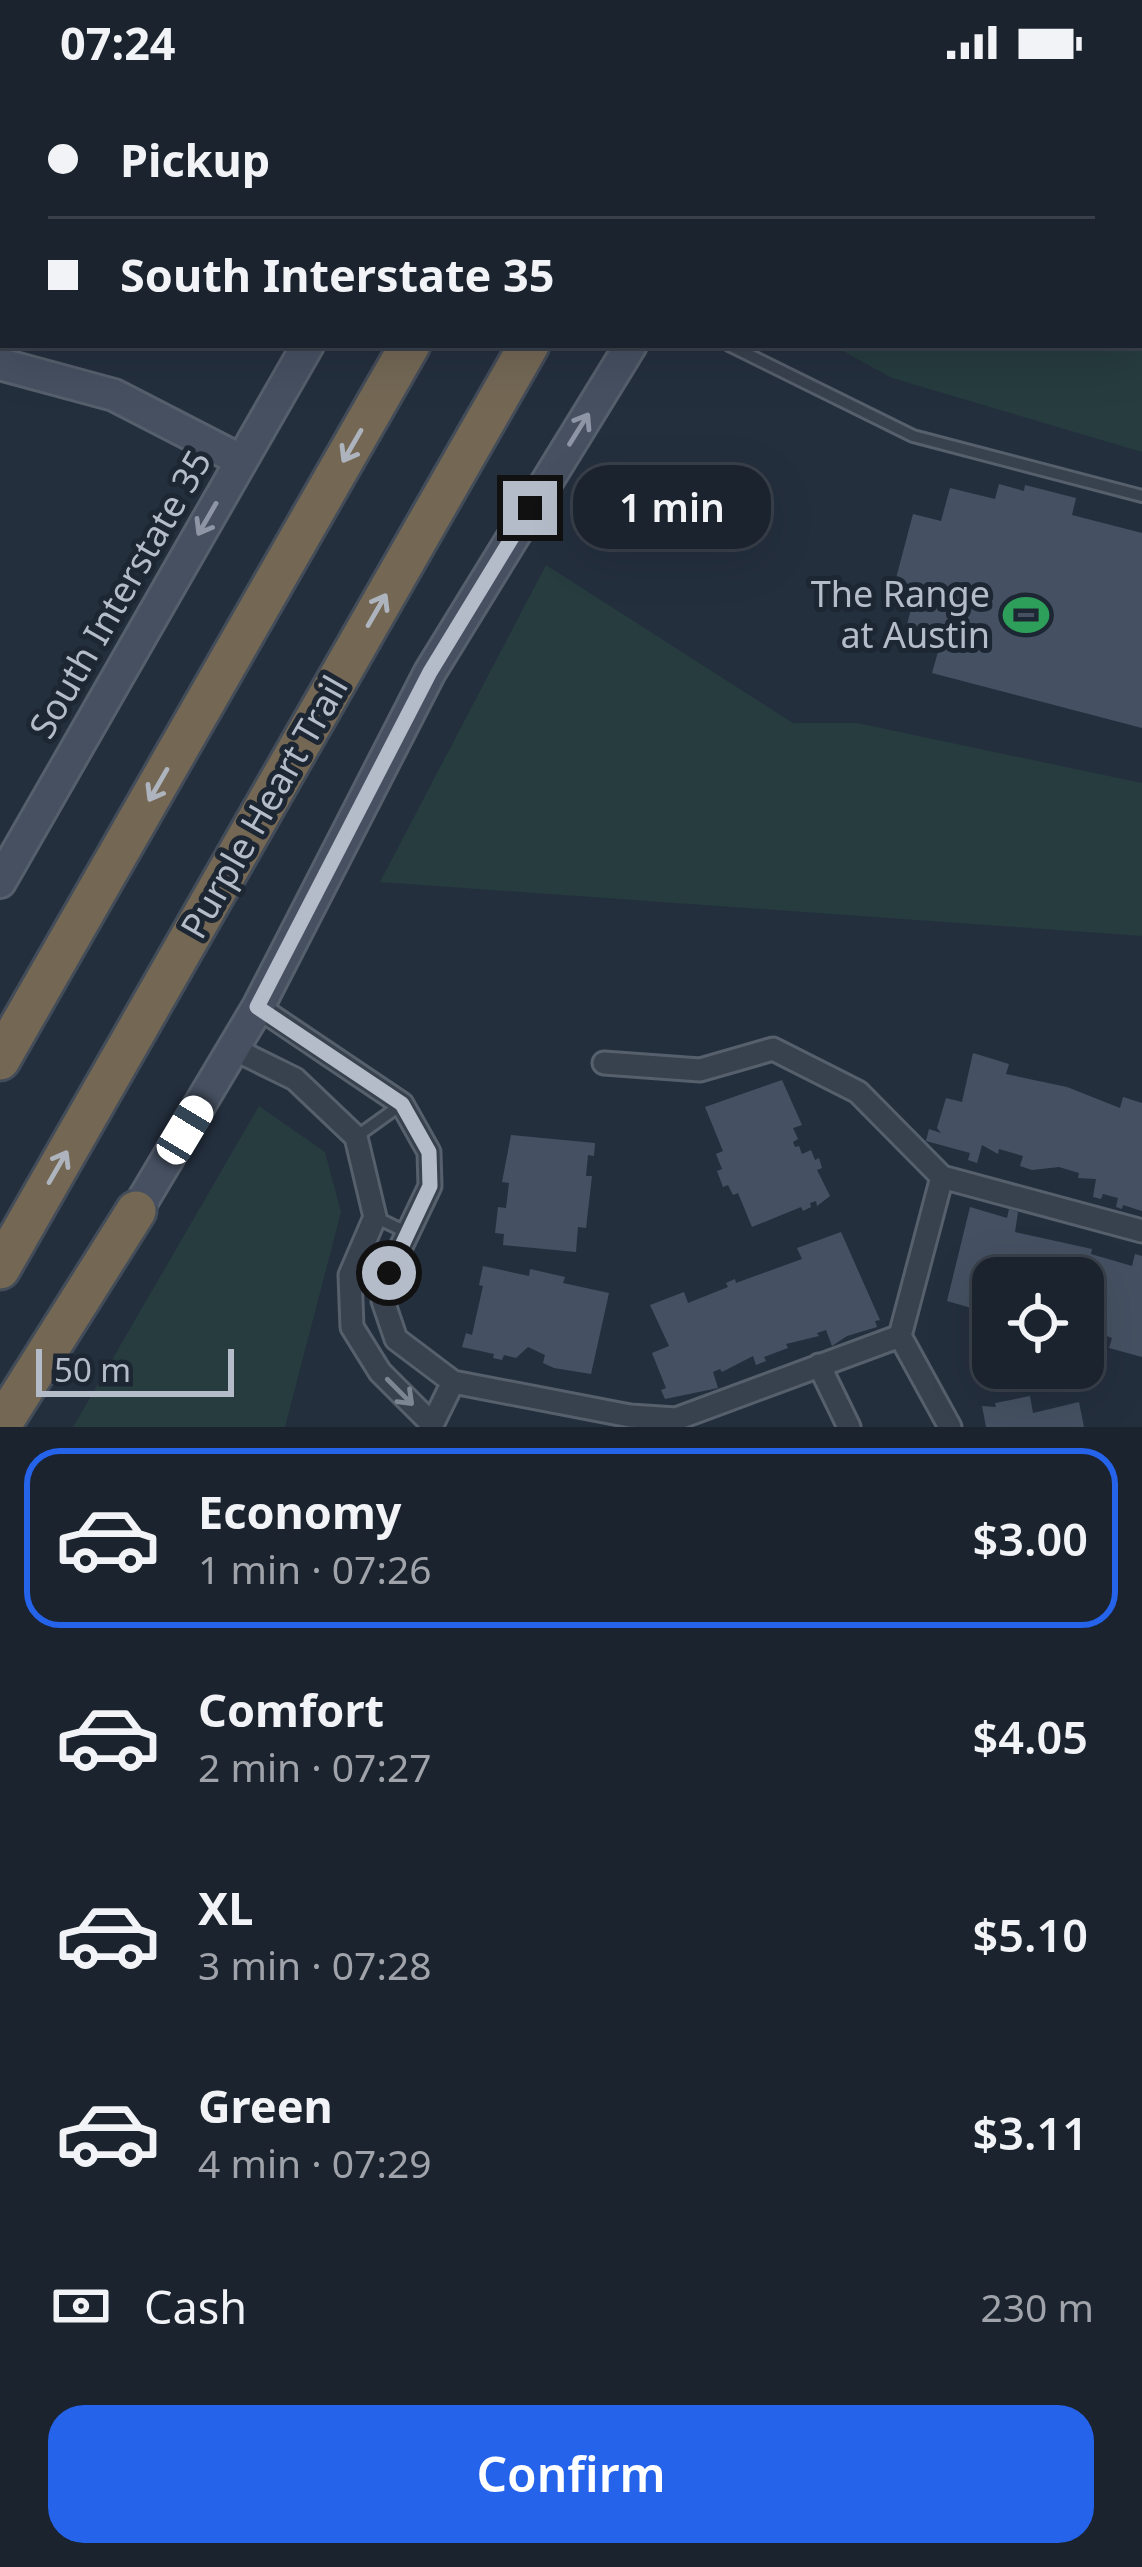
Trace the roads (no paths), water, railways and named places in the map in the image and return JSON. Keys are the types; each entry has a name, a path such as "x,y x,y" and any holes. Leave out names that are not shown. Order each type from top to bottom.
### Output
{"highway":[{"path":"0,1060 408,348"},
{"name":"Purple Heart Trail","path":"0,1269 527,348"},
{"path":"0,1427 136,1210"}],"main road":[{"name":"South Interstate 35","path":"0,882 306,348"},
{"path":"20,1427 136,1210 257,1007 430,672 630,348"},
{"path":"0,364 114,395 240,460"}],"street":[{"path":"257,1007 402,1104 429,1152 430,1186 389,1273 383,1301 395,1339 453,1382 630,1416 676,1419 900,1336"},
{"path":"234,1048 295,1079 356,1137 375,1217 350,1275 352,1327 380,1372 432,1426 453,1382"},
{"path":"604,1063 700,1070 773,1049 858,1092 942,1178 1142,1231"},
{"path":"942,1178 900,1336 950,1427"},
{"path":"819,1365 849,1427"}],"lane":[{"path":"735,348 913,436 1142,496"},
{"path":"356,1137 402,1104"},
{"path":"375,1217 408,1233"}],"place":[{"name":"The Range at Austin","path":"1026,615"}]}
